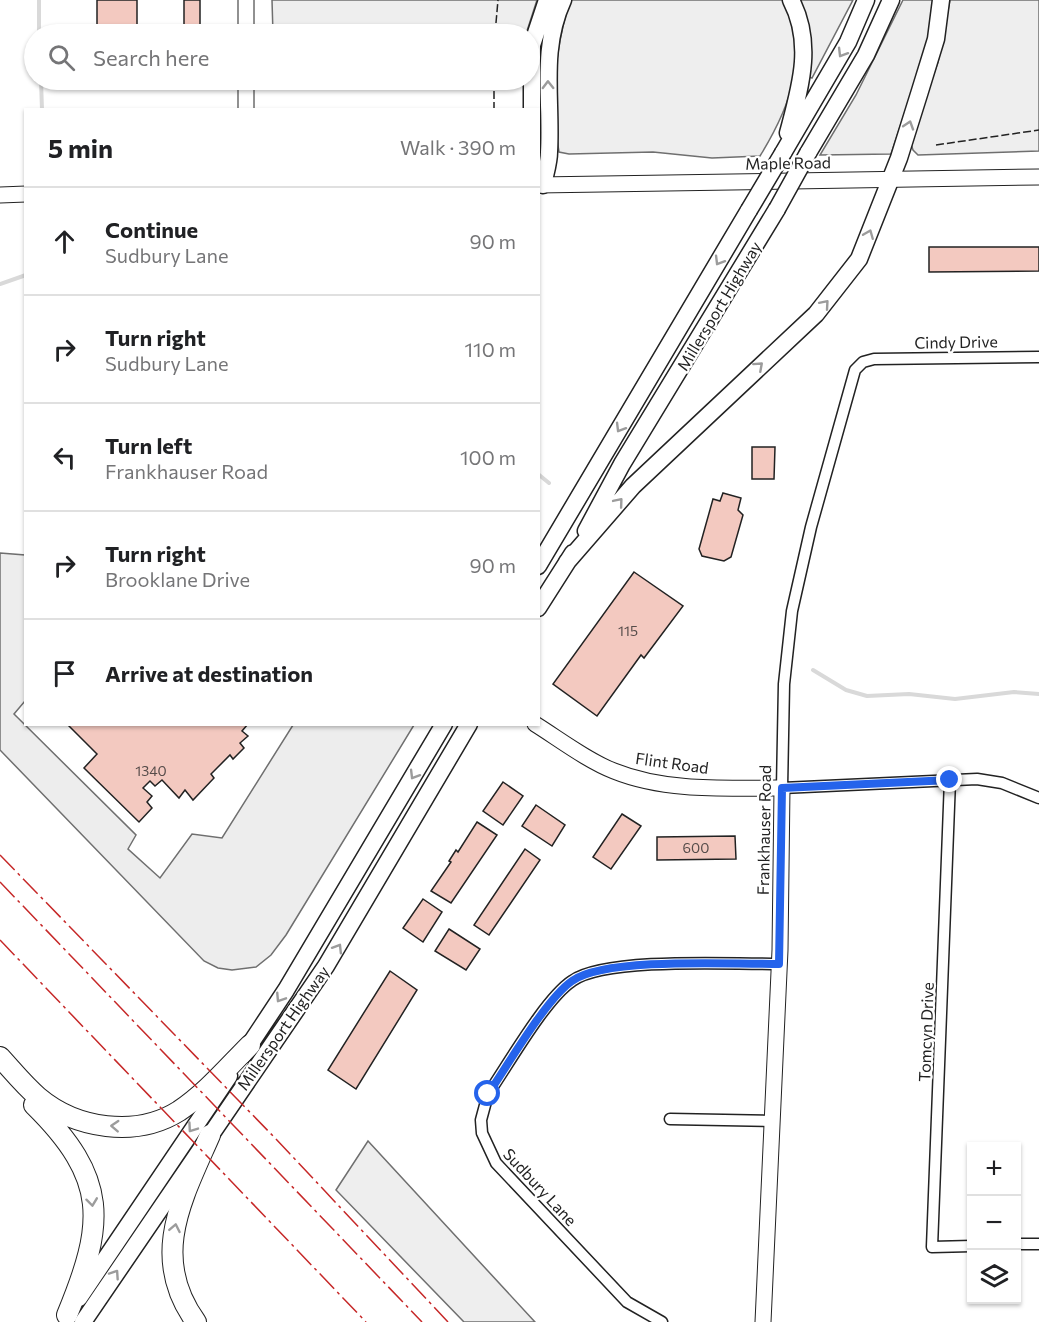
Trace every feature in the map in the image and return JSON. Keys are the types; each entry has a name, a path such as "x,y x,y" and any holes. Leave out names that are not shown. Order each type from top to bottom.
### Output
{"highway":[{"path":"0,1057 38,1097 59,1111 85,1121 115,1128 158,1121 178,1112 199,1096 250,1045"},
{"path":"0,1072 63,1133 80,1163 93,1198 92,1245 71,1320"},
{"path":"196,1322 181,1300 173,1269 173,1228 210,1135"}],"main road":[{"path":"539,24 547,0"},
{"path":"540,180 549,154 548,45 554,20 563,0"},
{"path":"783,153 802,82 805,57 802,31 791,0"},
{"name":"Millersport Highway","path":"540,563 848,42 866,0"},
{"name":"Millersport Highway","path":"540,605 622,464 777,209 866,55 891,0"},
{"path":"567,562 633,486 816,314 841,285 859,259 890,180 936,39 941,0"},
{"path":"532,90 532,108"},
{"name":"Millersport Highway","path":"71,1320 286,990 443,726"},
{"name":"Millersport Highway","path":"71,1320 210,1135 331,958 468,726"}],"street":[{"path":"246,0 246,24"},
{"path":"246,90 246,108"},
{"name":"Maple Road","path":"540,180 890,180 1039,177"},
{"path":"0,195 24,195"},
{"name":"Cindy Drive","path":"874,359 1039,357"},
{"name":"Frankhauser Road","path":"763,1322 779,964 786,663 799,576 852,377 859,365 874,359"},
{"name":"Flint Road","path":"538,726 611,771 636,779 692,786 782,788"},
{"path":"782,788 977,779 1002,783 1039,798"},
{"name":"Tomcyn Drive","path":"950,780 932,1247 967,1246"},
{"name":"Sudbury Lane","path":"662,1322 627,1302 496,1163 482,1133 483,1107 488,1094 554,999 581,975 609,966 779,964"},
{"path":"670,1119 771,1121"},
{"path":"1021,1244 1039,1244"}],"shaded area":[{"path":"272,0 537,0 529,24 273,24"},
{"path":"570,0 784,0 795,42 793,81 781,118 760,156 712,158 653,152 569,154 559,152 555,114 556,75 561,37"},
{"path":"800,0 853,0 812,78 809,77 810,37"},
{"path":"903,0 935,0 928,42 891,154 820,155 856,95"},
{"path":"950,0 1039,0 1039,151 918,155 913,150 910,141 938,62"},
{"path":"0,553 24,555 24,702 14,714 136,835 128,849 160,878 192,834 222,838 292,726 413,726 286,935 271,955 256,967 232,970 218,968 204,961 0,750"},
{"path":"368,1141 535,1322 464,1322 336,1190"}],"building":[{"path":"97,0 137,0 137,24 97,24"},
{"path":"184,0 200,0 200,24 184,24"},
{"path":"929,247 1039,247 1039,271 929,272"},
{"path":"752,447 775,447 774,479 752,479"},
{"path":"723,493 741,498 738,510 743,515 731,557 724,561 702,556 699,549 713,499 720,501"},
{"path":"634,572 683,606 644,658 641,655 597,716 553,684"},
{"path":"69,726 246,726 242,731 248,736 240,743 244,748 233,759 230,755 211,774 214,778 193,800 185,790 179,798 162,780 155,786 150,781 143,788 152,796 147,802 152,808 139,822 84,768 97,754"},
{"path":"503,782 523,796 503,825 483,811"},
{"path":"536,805 565,825 552,846 522,826"},
{"path":"622,814 641,826 611,869 593,857"},
{"path":"477,822 497,835 451,903 431,891 451,862 449,861 456,850 458,852"},
{"path":"735,836 736,859 657,860 657,837"},
{"path":"525,849 540,860 489,935 474,925"},
{"path":"423,899 442,912 423,942 403,928"},
{"path":"449,929 480,949 466,970 435,951"},
{"path":"390,971 417,990 356,1089 328,1070"}],"waterway":[{"path":"39,0 39,24"},
{"path":"41,90 42,108"},
{"path":"0,284 24,276"},
{"path":"540,476 549,483"},
{"path":"813,670 846,690 867,696 909,694 955,699 1014,692 1039,694"}],"fence":[{"path":"496,24 498,0"},
{"path":"494,90 494,108"},
{"path":"936,145 1039,130"}],"power":[{"path":"0,855 275,1138 448,1322"},
{"path":"0,882 422,1322"},
{"path":"0,940 366,1322"}],"route":[{"path":"488,1094 558,993 581,975 609,966 779,964 782,788 950,780"}]}
